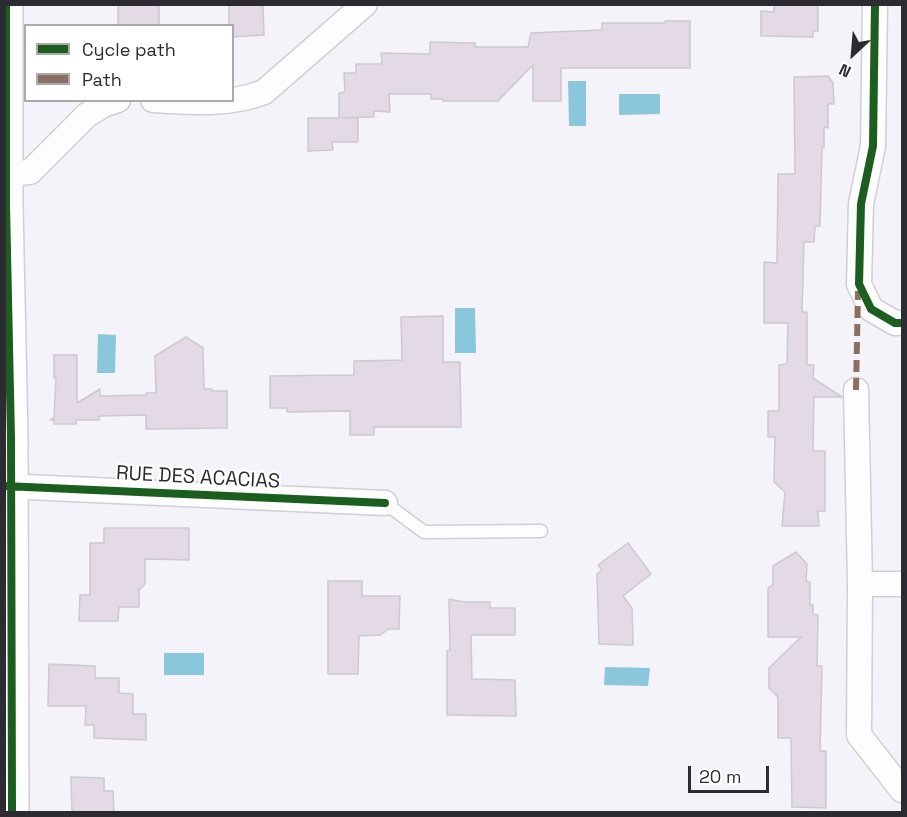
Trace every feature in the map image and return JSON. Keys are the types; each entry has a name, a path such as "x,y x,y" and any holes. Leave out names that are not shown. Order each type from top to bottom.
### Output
{"street":[{"path":"6,4 7,486 12,813"},
{"path":"234,101 264,92 365,4"},
{"path":"875,4 873,146 861,204 858,284 871,309 895,323 903,323"},
{"path":"6,174 30,172 87,116 112,102"},
{"path":"856,390 860,584 859,735 903,790"},
{"name":"RUE DES ACACIAS","path":"7,486 385,503"},
{"path":"860,584 903,584"}],"lane":[{"name":"RUE DES ACACIAS","path":"385,503 424,532 541,531"}],"water":[{"path":"568,81 586,81 586,126 569,126"},
{"path":"619,94 660,94 660,114 619,115"},
{"path":"455,308 475,308 476,353 455,353"},
{"path":"98,334 116,335 115,373 97,373"},
{"path":"164,653 204,653 204,675 164,675"},
{"path":"605,667 650,668 648,686 604,685"}],"building":[{"path":"118,4 159,4 159,24 118,24"},
{"path":"229,4 263,4 264,35 234,37 234,24 229,24"},
{"path":"774,4 818,4 818,31 813,31 813,37 761,36 761,11 774,12"},
{"path":"665,21 690,21 690,68 561,68 561,101 533,101 533,65 498,101 443,101 443,99 431,99 431,94 389,94 390,112 374,111 374,117 343,118 358,118 358,142 332,142 333,150 308,151 308,118 339,118 339,93 345,92 344,73 356,73 356,64 382,64 381,53 430,54 430,42 475,43 475,47 528,47 531,33 602,30 602,23 665,23"},
{"path":"828,76 833,83 834,104 828,104 828,128 824,127 820,226 815,226 814,242 804,242 802,312 807,312 807,365 814,365 813,378 842,397 814,397 813,451 825,451 825,511 818,511 819,526 782,526 785,492 774,482 775,437 768,437 768,411 779,411 779,365 787,364 788,323 764,323 764,262 777,263 778,174 795,174 794,77"},
{"path":"443,316 443,362 460,362 461,427 374,427 374,435 350,435 350,411 287,412 287,408 270,408 270,376 354,375 354,361 402,360 401,317"},
{"path":"186,337 203,348 204,389 227,391 227,428 146,429 146,415 99,416 99,420 76,420 76,424 54,424 54,420 50,420 54,418 56,378 54,378 54,355 77,355 77,403 100,389 100,396 146,395 146,393 156,393 155,356"},
{"path":"104,528 189,528 189,560 145,559 145,584 139,590 139,607 119,607 118,621 79,621 80,595 90,595 90,543 104,543"},
{"path":"628,543 651,574 623,596 632,608 633,645 599,644 597,574 602,570 598,565"},
{"path":"796,552 807,564 806,581 810,582 810,605 813,605 813,614 818,615 817,666 822,666 820,751 826,751 826,808 792,807 791,738 778,738 778,697 769,688 769,668 801,637 768,637 768,588 773,585 773,566"},
{"path":"328,581 362,581 362,596 400,596 399,629 389,629 380,635 359,636 358,674 328,674"},
{"path":"449,599 464,602 490,602 490,608 515,608 515,635 471,635 472,679 515,680 516,716 447,715 447,651 450,650"},
{"path":"49,664 95,666 95,678 119,678 119,693 133,694 133,714 146,714 146,740 94,738 94,725 85,725 86,706 48,706"},
{"path":"71,777 104,778 104,791 113,791 114,813 72,813"}],"marked path":[{"path":"856,390 858,291"}],"cycle path":[{"path":"6,4 12,812"},
{"path":"875,4 873,146 861,204 859,284 871,309 895,323 902,323"},
{"path":"4,486 385,503"}]}
